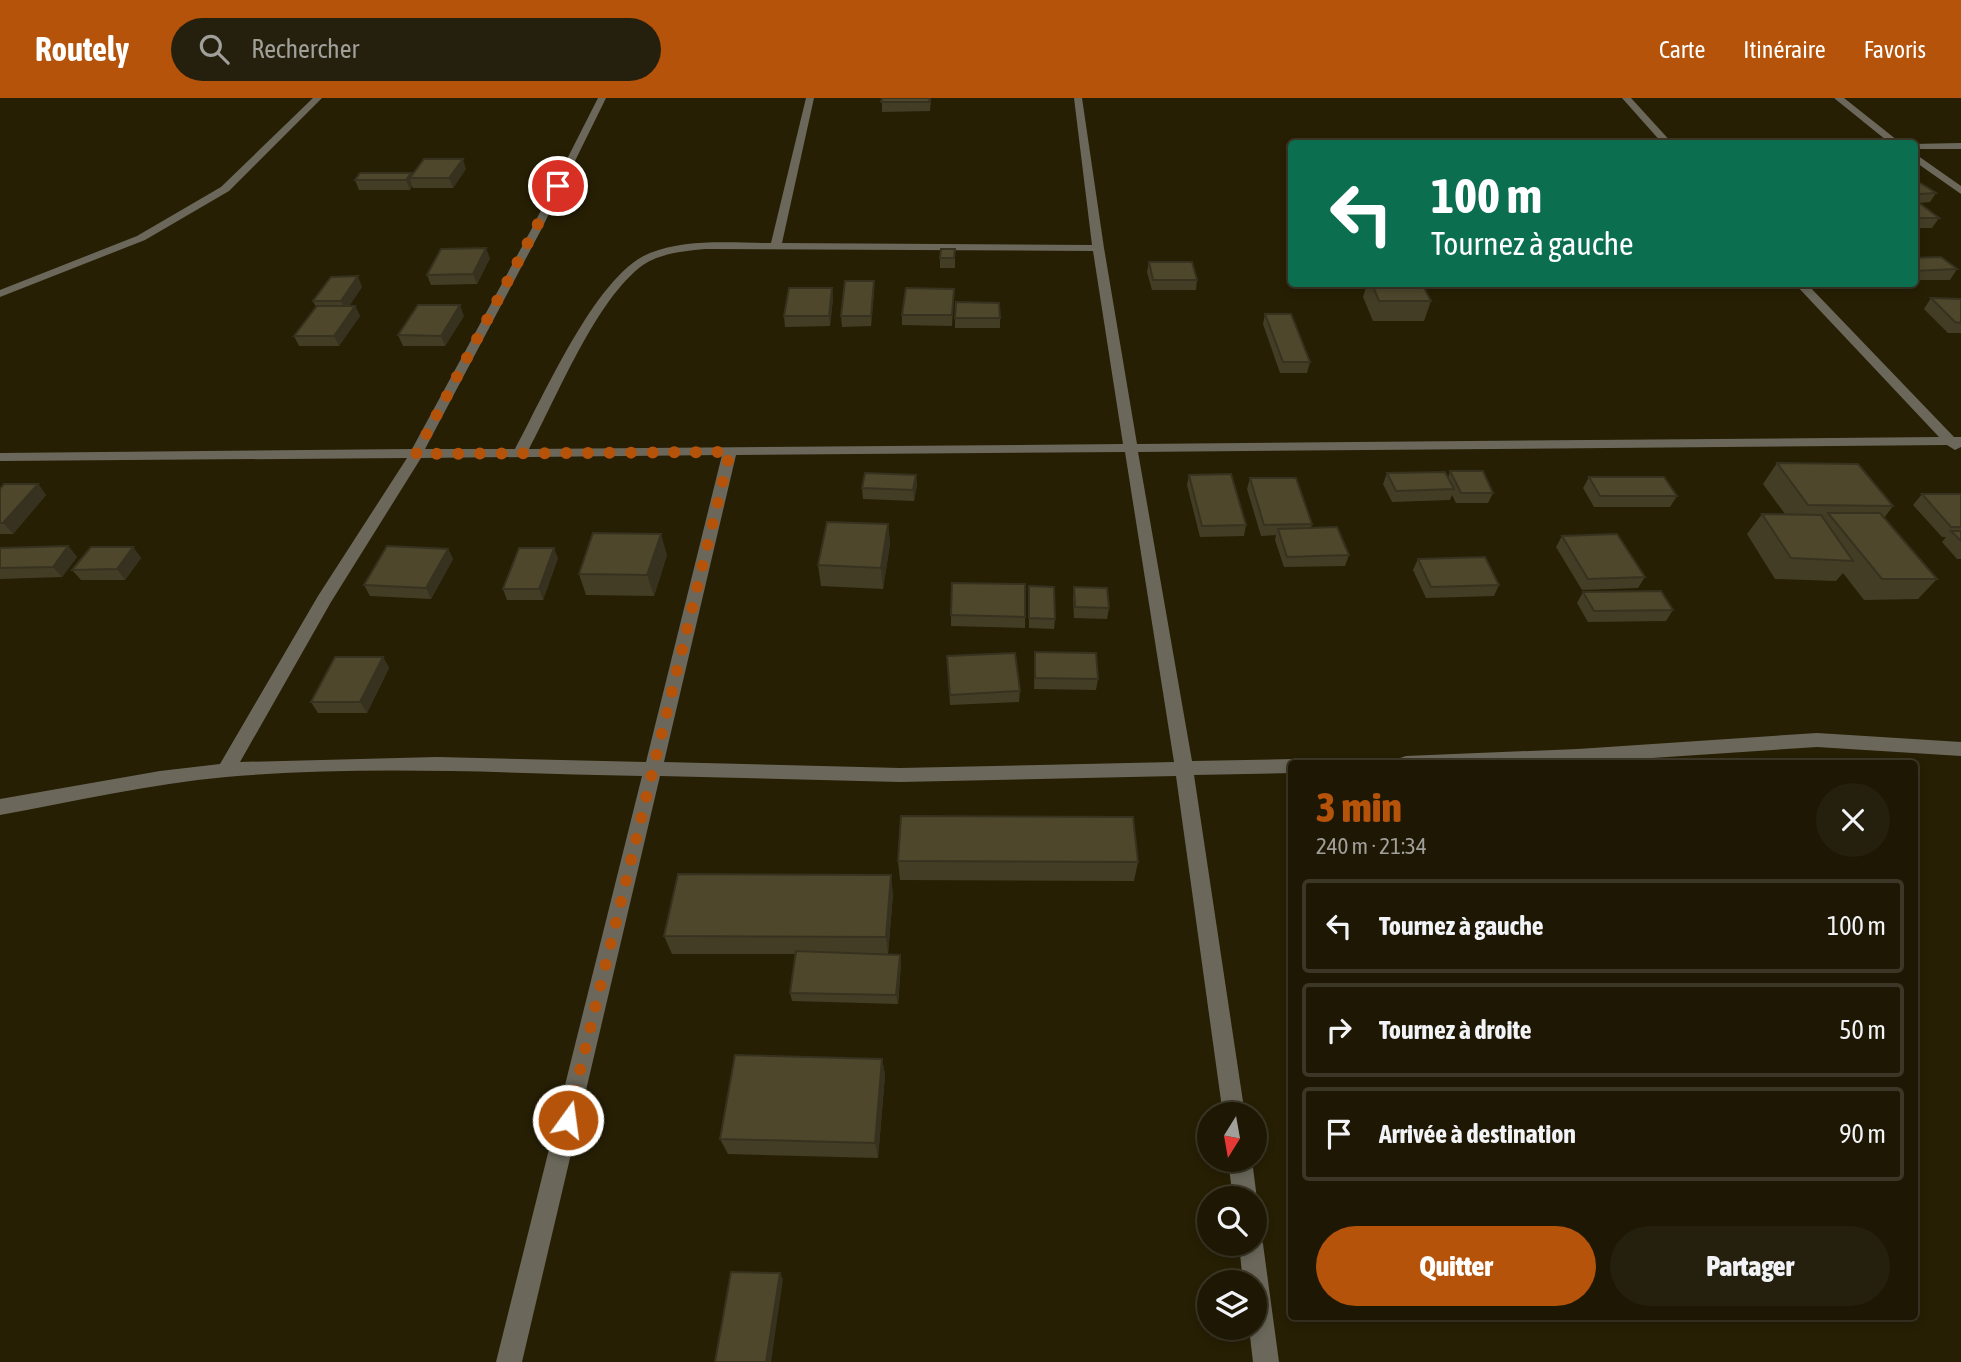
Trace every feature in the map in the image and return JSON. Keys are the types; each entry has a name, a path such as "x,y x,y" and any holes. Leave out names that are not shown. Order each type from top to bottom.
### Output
{"street":[{"path":"0,294 141,238 225,189 318,98"},
{"path":"226,770 324,600 416,454 536,230 602,98"},
{"path":"776,246 810,98"},
{"path":"1078,98 1098,248 1184,769 1232,1102"},
{"path":"1626,98 1665,140"},
{"path":"1838,98 1893,140"},
{"path":"1918,146 1961,146"},
{"path":"1918,159 1961,191"},
{"path":"520,453 588,330 622,277 637,264 656,254 680,248 776,246 1098,248"},
{"path":"1804,287 1955,441 1961,452"},
{"path":"0,457 1955,441"},
{"path":"509,1362 730,452"},
{"path":"1475,760 1817,740 1961,749"},
{"path":"0,807 160,778 226,770 436,764 900,775 1288,766"},
{"path":"1253,1256 1266,1362"}],"building":[{"path":"882,98 930,98 929,102 881,102"},
{"path":"424,159 463,159 449,178 410,178"},
{"path":"360,173 411,173 406,180 355,180"},
{"path":"1918,182 1936,193 1919,194"},
{"path":"1918,202 1939,218 1918,218"},
{"path":"486,248 473,274 427,275 441,249"},
{"path":"941,249 955,249 954,258 940,258"},
{"path":"1941,257 1957,269 1918,271 1918,258"},
{"path":"1149,262 1192,262 1197,280 1153,280"},
{"path":"358,276 341,301 313,301 331,277"},
{"path":"845,281 874,281 871,316 841,316"},
{"path":"1373,287 1424,287 1431,301 1379,301"},
{"path":"789,288 832,288 829,316 784,316"},
{"path":"906,288 954,289 952,315 902,315"},
{"path":"1931,298 1961,299 1961,323 1955,322"},
{"path":"956,302 999,303 1000,318 955,318"},
{"path":"418,305 460,305 441,336 398,335"},
{"path":"317,306 355,306 334,336 294,336"},
{"path":"1265,314 1291,314 1310,362 1283,362"},
{"path":"1777,463 1858,464 1893,506 1808,505"},
{"path":"1450,471 1483,471 1493,493 1461,493"},
{"path":"1445,472 1454,489 1396,491 1387,473"},
{"path":"865,473 916,475 913,490 862,488"},
{"path":"1231,474 1246,525 1202,526 1189,475"},
{"path":"1589,477 1664,477 1677,496 1600,496"},
{"path":"1250,478 1296,478 1312,524 1264,525"},
{"path":"4,484 38,484 3,523 0,523 0,489"},
{"path":"1922,494 1961,494 1961,527 1951,527"},
{"path":"1828,513 1880,513 1937,579 1882,579"},
{"path":"1762,514 1821,515 1853,561 1791,558"},
{"path":"827,522 888,524 881,568 818,565"},
{"path":"1337,527 1349,555 1287,557 1278,529"},
{"path":"1951,531 1961,531 1961,541"},
{"path":"593,533 661,534 647,575 579,574"},
{"path":"1617,534 1645,577 1588,579 1562,536"},
{"path":"68,546 53,567 0,568 0,548"},
{"path":"387,546 448,549 426,588 364,585"},
{"path":"91,547 133,547 117,569 72,570"},
{"path":"519,548 554,548 539,589 503,589"},
{"path":"1485,557 1499,585 1431,587 1418,559"},
{"path":"952,583 1025,584 1025,617 951,615"},
{"path":"1029,586 1054,587 1055,619 1029,618"},
{"path":"1074,587 1107,588 1109,608 1075,607"},
{"path":"1661,591 1673,610 1594,611 1583,592"},
{"path":"1035,652 1096,653 1098,679 1035,678"},
{"path":"1015,653 1020,691 950,695 947,656"},
{"path":"335,657 383,657 360,702 311,702"},
{"path":"901,816 1133,817 1138,862 898,861"},
{"path":"678,874 891,875 886,937 664,936"},
{"path":"796,951 900,955 896,995 790,993"},
{"path":"735,1055 882,1059 875,1143 720,1139"},
{"path":"731,1272 780,1273 766,1362 715,1362"}],"route":[{"path":"558,186 416,454 730,452 568,1120"}]}
